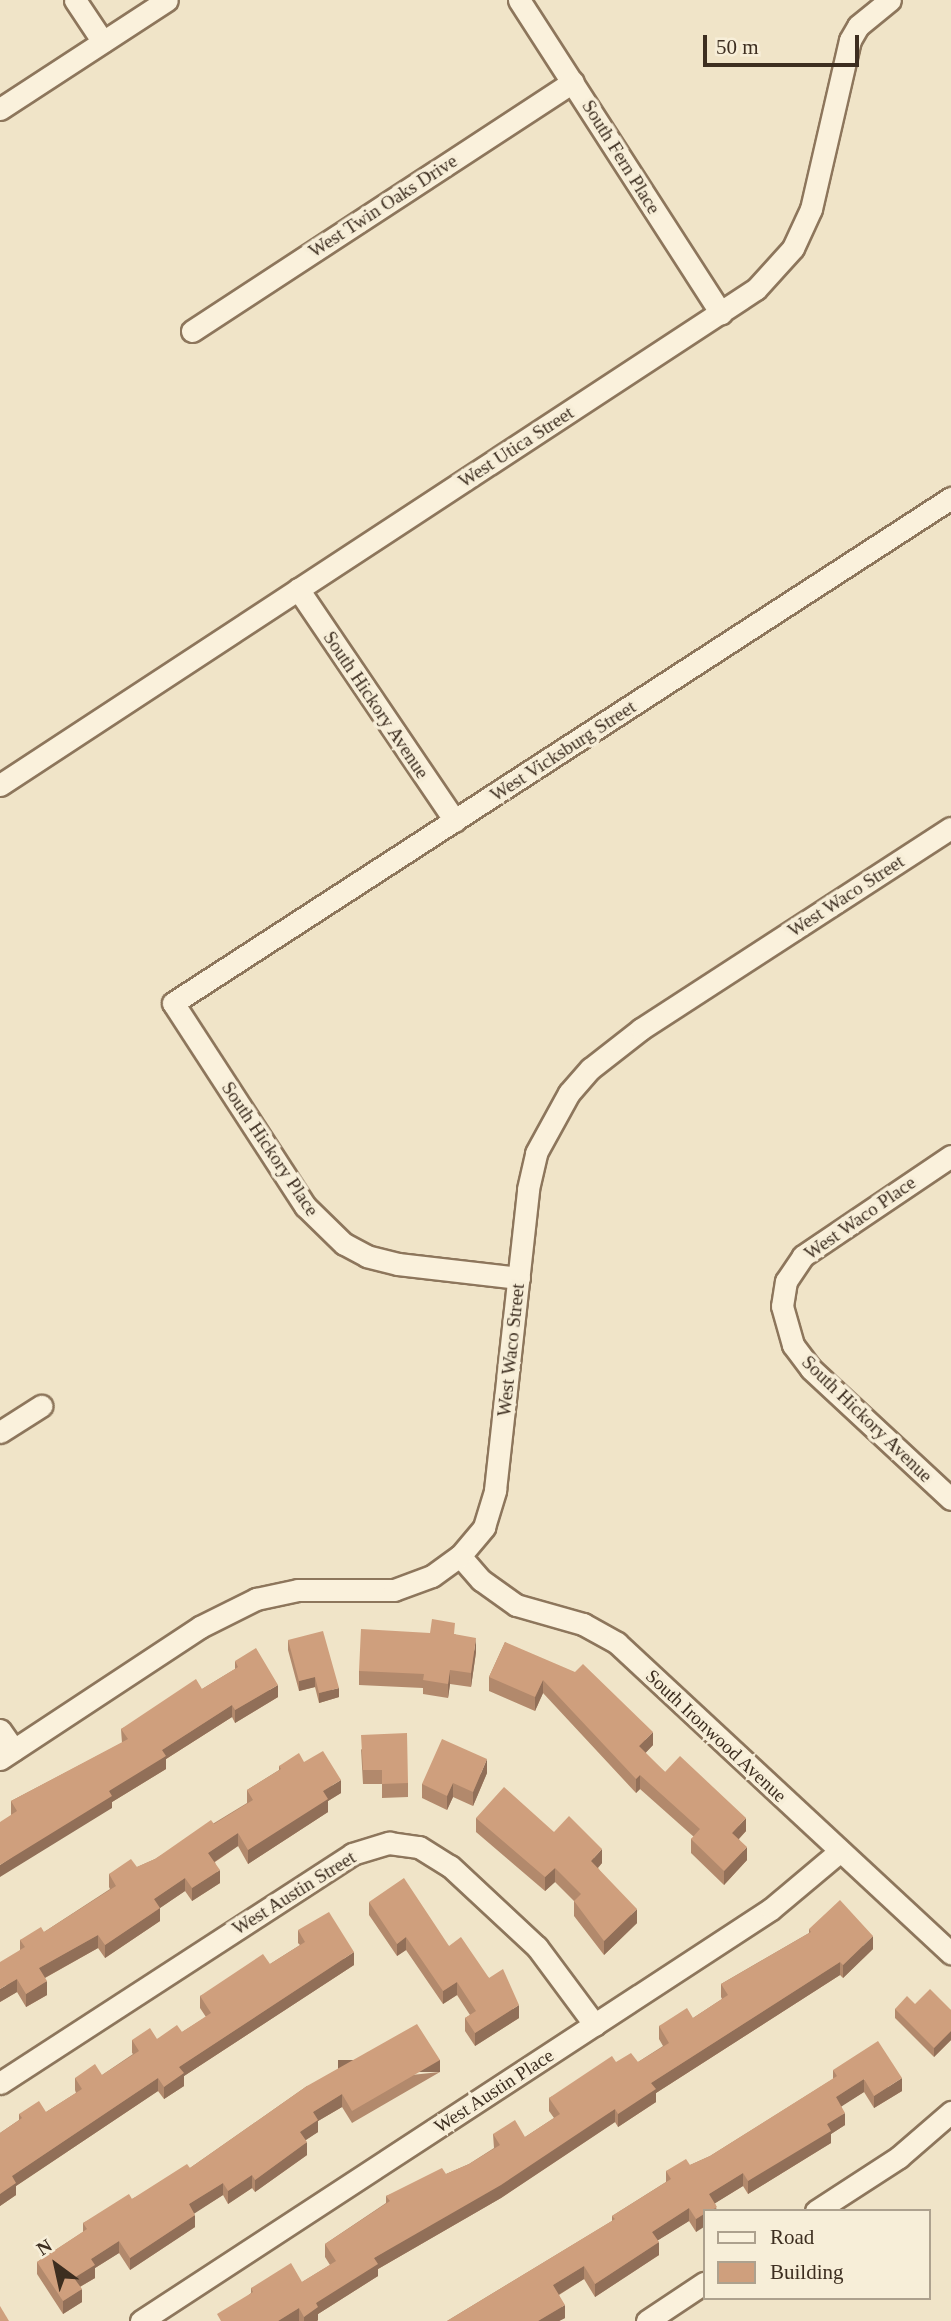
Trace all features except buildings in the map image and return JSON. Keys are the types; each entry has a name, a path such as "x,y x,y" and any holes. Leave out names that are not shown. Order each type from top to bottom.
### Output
{"street":[{"path":"75,0 103,42"},
{"path":"0,109 167,0"},
{"name":"South Fern Place","path":"519,0 720,314"},
{"name":"West Utica Street","path":"0,785 756,289 793,248 817,189 850,40 858,26 890,0"},
{"name":"West Twin Oaks Drive","path":"192,331 573,82"},
{"name":"West Vicksburg Street","path":"173,1003 951,498"},
{"name":"South Hickory Avenue","path":"298,589 455,821"},
{"name":"West Waco Street","path":"7,1755 200,1627 257,1599 307,1590 394,1590 432,1576 460,1556 484,1527 495,1490 536,1153 569,1093 590,1069 641,1029 951,828"},
{"name":"South Hickory Place","path":"173,1003 305,1206 344,1244 398,1264 519,1278"},
{"name":"West Waco Place","path":"783,1293 793,1268 817,1243 951,1156"},
{"name":"South Hickory Avenue","path":"783,1293 784,1320 799,1355 951,1499"},
{"path":"0,1432 41,1406"},
{"name":"South Ironwood Avenue","path":"460,1556 481,1580 516,1605 583,1624 617,1643 951,1952"},
{"path":"0,1730 7,1755"},
{"name":"West Austin Street","path":"0,2083 352,1854 389,1843 419,1847 450,1866 537,1947 595,2025"},
{"name":"West Austin Place","path":"141,2321 771,1909 840,1851"},
{"path":"819,2209 899,2157 951,2112"},
{"path":"647,2321 702,2284"}]}
